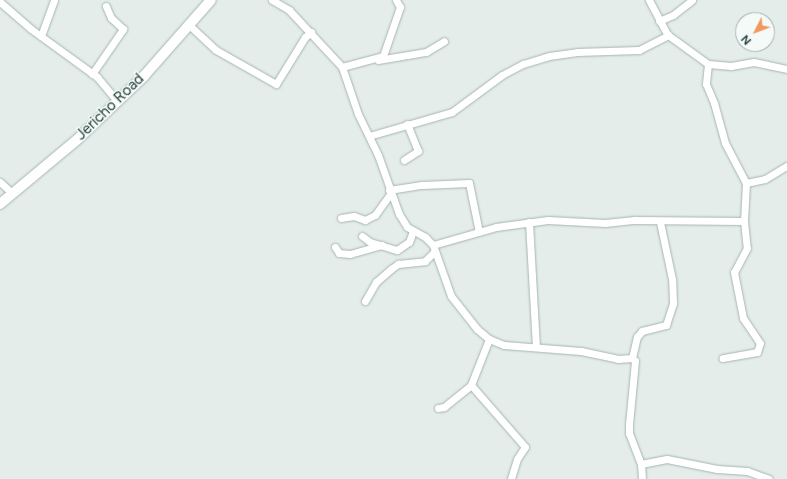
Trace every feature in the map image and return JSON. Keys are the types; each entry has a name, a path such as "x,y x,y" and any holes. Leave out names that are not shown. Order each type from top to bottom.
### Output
{"street":[{"path":"41,36 54,0"},
{"name":"Jericho Road","path":"0,204 80,137 144,76 188,24 211,0"},
{"path":"272,0 289,10 342,67 358,114 369,136 399,214 407,227 425,237 433,248 455,303 489,339 504,345 581,351 618,358 632,358"},
{"path":"342,67 379,58 385,52 400,7 396,0"},
{"path":"649,0 659,21 668,35 708,64 731,66 754,62 787,69"},
{"path":"659,21 673,15 692,0"},
{"path":"0,2 41,36 92,74 117,101"},
{"path":"92,74 123,29 111,18 106,6"},
{"path":"188,24 216,50 276,84 305,37 311,32"},
{"path":"369,136 452,112 502,75 523,64 577,52 639,50 668,35"},
{"path":"366,61 406,57 437,47 444,41"},
{"path":"708,64 706,84 719,116 725,143 746,183 744,221 747,248 735,267 736,293 746,325 759,339 760,349 752,353 723,358"},
{"path":"404,160 418,151 407,124"},
{"path":"746,183 765,179 787,166"},
{"path":"0,182 12,193"},
{"path":"341,218 354,216 365,220 375,215 390,192 422,185 469,183 479,232"},
{"path":"365,300 376,282 398,264 424,261 433,248 479,232 529,222 605,223 635,220 660,222 744,221"},
{"path":"529,222 536,299 536,347"},
{"path":"642,479 641,464 629,433 636,364 632,358 637,337 642,331 666,326 673,303 672,279 660,222"},
{"path":"362,236 396,250 409,242 413,231"},
{"path":"335,247 339,253 350,254 382,245"},
{"path":"438,408 444,407 471,385 489,339"},
{"path":"471,385 525,447 517,459 512,479"},
{"path":"641,464 667,459 717,469 747,471 769,479"}]}
